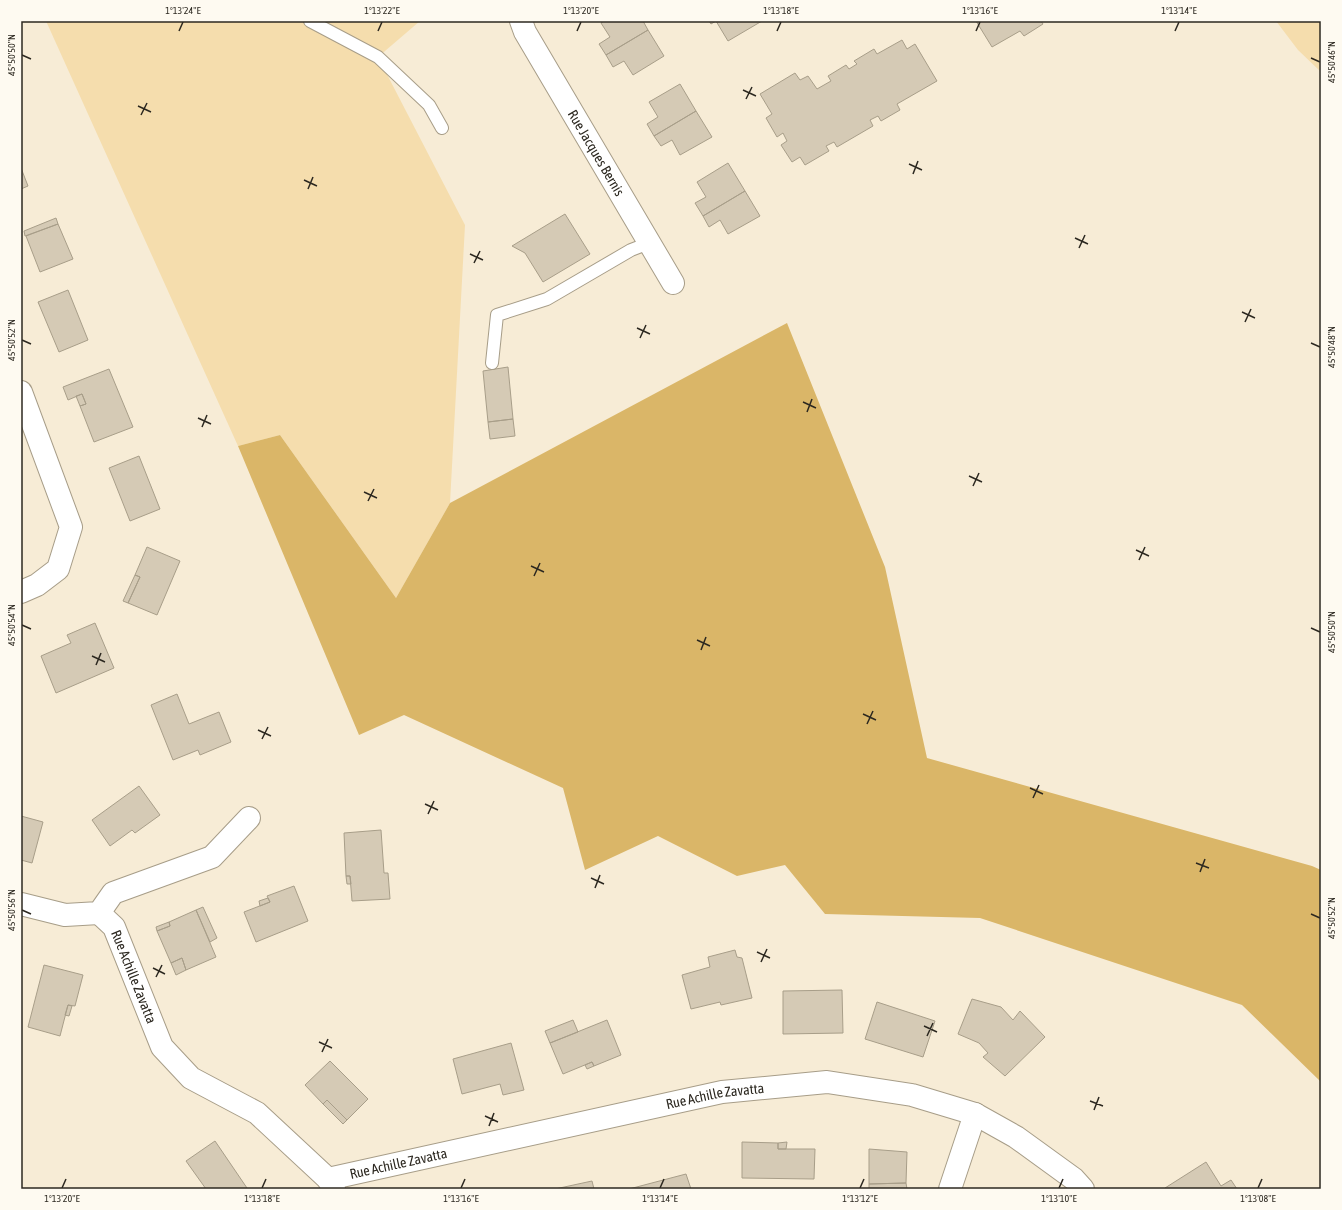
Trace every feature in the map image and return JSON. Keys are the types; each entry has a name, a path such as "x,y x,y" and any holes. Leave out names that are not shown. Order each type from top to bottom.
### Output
{"street":[{"name":"Rue Jacques Bernis","path":"521,21 525,32 673,283"},
{"path":"21,392 71,527 58,569 37,585 21,592"},
{"path":"21,904 65,915 99,913 113,893 212,857 249,818"},
{"name":"Rue Achille Zavatta","path":"99,913 114,927 162,1047 191,1078 257,1113 331,1184 722,1092 827,1082 912,1095 975,1114 1016,1137 1074,1179 1083,1189"},
{"path":"950,1189 975,1114"}],"lane":[{"path":"310,21 378,57 429,105 442,128"},
{"path":"492,363 497,315 547,299 630,250 649,243"}],"shaded area":[{"path":"46,21 420,21 378,57 465,225 450,503 396,598 280,435 238,446"},
{"path":"1276,21 1321,21 1321,72 1298,50"},
{"path":"787,323 885,567 927,758 1312,866 1321,870 1321,1082 1242,1005 980,918 825,914 785,865 737,876 658,836 585,870 563,788 404,715 359,735 238,446 280,435 396,598 450,503"}],"building":[{"path":"604,21 643,21 648,30 606,55 599,44 610,37 601,23"},
{"path":"709,21 716,21 711,24"},
{"path":"716,21 762,21 728,41"},
{"path":"976,21 1041,21 1043,24 1024,36 1020,31 992,47"},
{"path":"648,30 664,56 633,75 624,61 613,67 606,55"},
{"path":"902,40 907,49 915,44 937,81 897,104 900,110 881,121 878,116 870,120 873,126 837,147 834,142 826,146 829,151 805,165 800,157 792,162 781,145 787,141 783,133 777,137 766,118 772,114 760,94 795,73 800,80 808,76 817,89 831,81 828,76 846,65 849,69 857,64 854,61 874,49 877,54"},
{"path":"680,84 696,111 654,136 647,124 658,117 649,102"},
{"path":"696,111 712,137 680,155 672,140 661,146 654,136"},
{"path":"728,163 745,191 703,216 695,203 706,197 697,182"},
{"path":"21,168 28,186 21,189"},
{"path":"745,191 760,216 728,234 720,220 709,227 703,216"},
{"path":"565,214 590,254 543,282 525,253 512,246"},
{"path":"56,218 58,224 25,236 24,231"},
{"path":"58,224 73,259 40,272 26,236"},
{"path":"68,290 88,340 59,352 38,302"},
{"path":"508,367 513,419 488,422 483,371"},
{"path":"109,369 133,427 94,442 80,406 86,404 82,394 68,400 63,387"},
{"path":"82,394 86,404 80,406 76,396"},
{"path":"513,419 515,436 490,439 488,422"},
{"path":"139,456 160,509 130,521 109,468"},
{"path":"147,547 180,561 157,615 128,603 140,577 135,575"},
{"path":"135,575 140,577 128,603 123,601"},
{"path":"95,623 114,668 56,693 41,656 71,643 67,635"},
{"path":"177,694 189,724 219,712 231,742 200,755 198,750 173,760 151,705"},
{"path":"139,786 160,815 135,833 132,830 110,846 92,820"},
{"path":"21,816 43,822 32,863 21,860"},
{"path":"381,830 384,873 388,873 390,899 352,901 350,876 346,876 344,833"},
{"path":"346,876 350,876 351,884 347,884"},
{"path":"294,886 308,921 256,942 244,912 270,902 267,896"},
{"path":"268,898 270,902 260,906 259,901"},
{"path":"203,907 217,938 210,942 196,910"},
{"path":"196,910 216,957 186,970 182,958 171,963 157,931 170,926 169,922"},
{"path":"169,922 170,926 157,931 156,927"},
{"path":"735,950 737,957 742,958 752,998 721,1005 720,1002 691,1009 682,975 710,967 708,957"},
{"path":"182,958 186,970 176,975 171,963"},
{"path":"44,965 83,975 75,1006 68,1005 60,1036 28,1027"},
{"path":"842,990 843,1033 783,1034 783,991"},
{"path":"972,999 1001,1007 1013,1020 1020,1011 1045,1037 1005,1076 983,1057 988,1053 979,1043 958,1034"},
{"path":"877,1002 935,1021 923,1057 865,1039"},
{"path":"68,1005 72,1006 69,1016 65,1015"},
{"path":"573,1020 578,1032 550,1043 545,1031"},
{"path":"607,1020 621,1055 594,1066 592,1062 563,1074 550,1043"},
{"path":"511,1043 524,1090 503,1095 500,1084 462,1094 453,1059"},
{"path":"330,1061 368,1099 347,1120 327,1100 323,1104 305,1085"},
{"path":"592,1062 594,1066 587,1069 585,1065"},
{"path":"327,1100 347,1120 343,1124 323,1104"},
{"path":"215,1141 247,1188 206,1189 186,1161"},
{"path":"742,1142 778,1143 778,1149 815,1149 814,1179 742,1178"},
{"path":"787,1142 786,1149 778,1149 778,1143"},
{"path":"869,1149 907,1152 906,1183 869,1184"},
{"path":"1206,1162 1221,1186 1231,1180 1237,1189 1165,1188"},
{"path":"686,1174 691,1189 629,1189"},
{"path":"592,1181 594,1189 555,1189"},
{"path":"906,1183 907,1189 869,1189 869,1184"}]}
